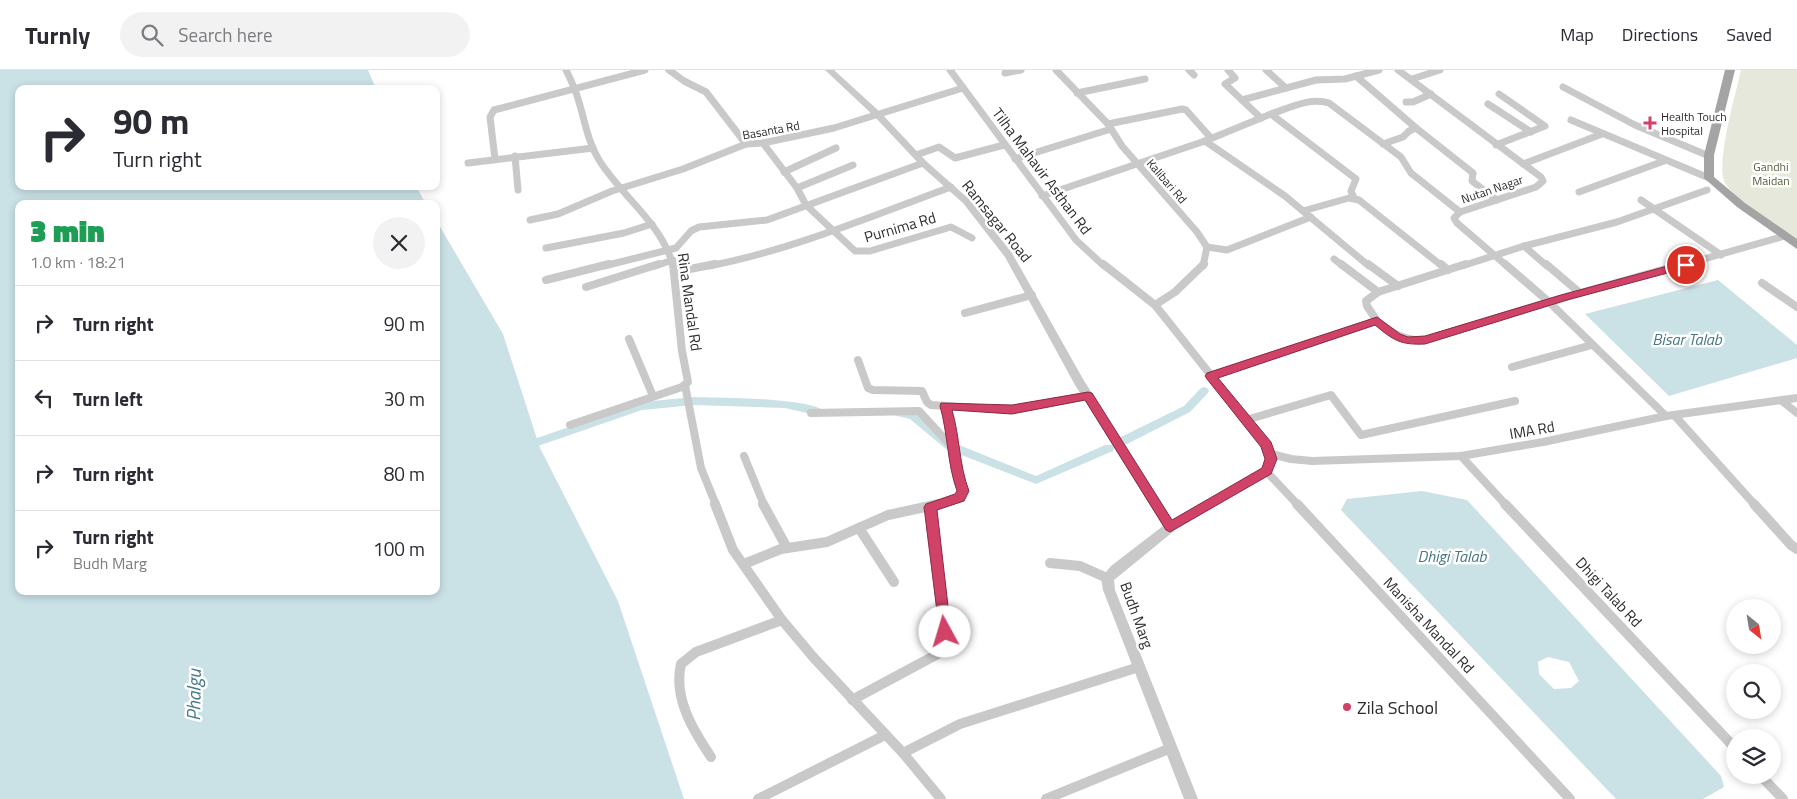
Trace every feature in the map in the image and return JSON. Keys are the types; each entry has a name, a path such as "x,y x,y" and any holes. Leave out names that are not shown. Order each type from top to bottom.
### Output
{"main road":[{"path":"1730,70 1709,156 1710,178 1741,205 1797,245"}],"street":[{"name":"Rina Mandal Rd","path":"566,70 579,100 593,148 618,189 652,224 669,249 673,260 682,351 687,370 688,382 685,385 701,468 733,550 782,620 852,700 903,753 941,799"},
{"path":"495,159 490,117 494,110 645,70"},
{"path":"669,70 684,81 706,92 746,144"},
{"name":"Ramsagar Road","path":"829,70 878,116 923,163 966,200 1009,255 1088,396"},
{"name":"Tilha Mahavir Asthan Rd","path":"950,70 1042,196 1085,249 1155,305 1267,445 1271,454"},
{"path":"1006,73 1022,70"},
{"name":"Kalibari Rd","path":"1056,70 1109,126 1122,146 1197,232 1207,247"},
{"path":"1228,70 1235,78 1226,84 1261,118"},
{"path":"1266,70 1286,88"},
{"path":"1242,100 1316,80 1336,80 1380,70"},
{"name":"Nutan Nagar","path":"1398,70 1541,177 1542,181 1540,184 1460,212 1454,218 1457,224 1549,302 1592,345 1670,416 1791,545 1797,549"},
{"path":"1412,79 1437,70"},
{"path":"1356,76 1416,128 1473,173 1472,181 1497,200"},
{"path":"1076,93 1145,78"},
{"path":"1563,87 1628,123 1681,147 1709,156"},
{"name":"Basanta Rd","path":"530,220 558,214 618,189 683,169 746,144 763,143 813,133 878,116 963,88"},
{"path":"1406,102 1413,102 1431,94"},
{"path":"1496,145 1544,126 1499,94"},
{"path":"1042,196 1138,164 1272,114 1315,101 1325,100 1405,161 1411,173 1460,212"},
{"path":"1488,104 1531,132"},
{"path":"1015,159 1109,126 1182,109 1186,110 1208,139 1311,217 1363,261 1398,286"},
{"path":"1272,114 1356,178 1351,191 1354,198 1365,204 1448,270"},
{"path":"1571,120 1664,161 1710,178"},
{"path":"1383,144 1403,137 1407,132 1416,128"},
{"path":"1523,164 1602,134"},
{"name":"Purnima Rd","path":"763,143 797,188 806,205 856,251 860,252 952,227 972,238"},
{"path":"916,155 939,147 955,158 1004,145"},
{"path":"468,163 593,148"},
{"path":"784,172 836,148"},
{"path":"515,156 518,190"},
{"path":"1580,192 1664,161"},
{"path":"546,280 678,247 691,231 699,227 762,221 923,163"},
{"path":"797,188 853,165"},
{"path":"675,272 730,262 833,230 951,187"},
{"path":"1707,190 1617,222 1524,246 1378,292 1366,301 1367,306 1377,321 1396,336 1407,341 1416,341 1785,236"},
{"path":"1303,211 1354,198"},
{"path":"1641,200 1721,255"},
{"path":"1155,305 1175,292 1204,265 1207,247 1226,250 1311,217"},
{"path":"546,248 624,233 652,224"},
{"path":"1524,246 1580,293"},
{"path":"1334,259 1378,292"},
{"path":"586,287 673,260"},
{"path":"1762,283 1797,307"},
{"path":"965,313 1032,295"},
{"path":"1211,376 1377,321"},
{"path":"629,339 653,396"},
{"path":"1512,367 1592,345"},
{"path":"858,360 866,386 870,390 922,391 928,404 1012,410 1088,396 1170,527 1266,471 1271,454"},
{"path":"570,425 685,385"},
{"path":"1246,420 1331,395 1362,435 1515,401"},
{"name":"IMA Rd","path":"1271,454 1291,459 1312,461 1461,456 1543,442 1670,416 1797,398"},
{"path":"1782,401 1797,413"},
{"path":"744,564 787,548 827,542 888,515 930,507 962,495 957,474 952,427 945,406"},
{"path":"811,413 919,411 954,450"},
{"path":"744,456 765,508 787,548"},
{"name":"Dhigi Talab Rd","path":"1461,456 1726,738"},
{"name":"Manisha Mandal Rd","path":"1266,471 1570,799"},
{"path":"852,700 947,649 930,507"},
{"name":"Budh Marg","path":"1170,527 1114,570 1107,578 1109,590 1191,799"},
{"path":"859,528 894,582"},
{"path":"1050,563 1081,564 1107,578"},
{"path":"710,757 694,731 687,715 680,678 680,666 685,658 696,652 782,620"},
{"path":"903,753 960,724 1139,667"},
{"path":"758,799 885,735"},
{"path":"1046,799 1171,748"},
{"path":"1769,784 1783,799"},
{"path":"1065,799 1072,788"}],"green space":[{"name":"Gandhi Maidan","path":"1741,70 1797,70 1797,241 1747,206 1725,183 1723,174 1724,145"}],"water":[{"name":"Phalgu","path":"0,70 368,70 374,85 15,85 15,190 418,190 424,200 15,200 15,595 440,595 440,227 503,334 540,448 618,601 684,799 0,799"},
{"name":"Bisar Talab","path":"1718,280 1797,345 1797,358 1669,396 1585,314"},
{"name":"Dhigi Talab","path":"1422,491 1467,500 1721,776 1724,787 1703,799 1616,799 1341,510 1347,499","holes":["1548,657 1569,662 1579,681 1571,688 1554,689 1539,674 1538,662"]}],"waterway":[{"path":"1123,441 1187,409 1204,391"},
{"path":"538,442 642,406 694,401 785,404 820,412"},
{"path":"897,412 913,416 950,446 1036,480 1109,448"}],"place":[{"name":"Health Touch Hospital","path":"1650,123"},
{"name":"Zila School","path":"1347,707"}],"route":[{"path":"945,632 930,507 960,497 963,491 957,474 952,427 945,406 1012,410 1088,396 1170,527 1266,471 1271,459 1267,445 1211,376 1377,321 1396,336 1407,341 1425,340 1565,297 1686,265"}]}
